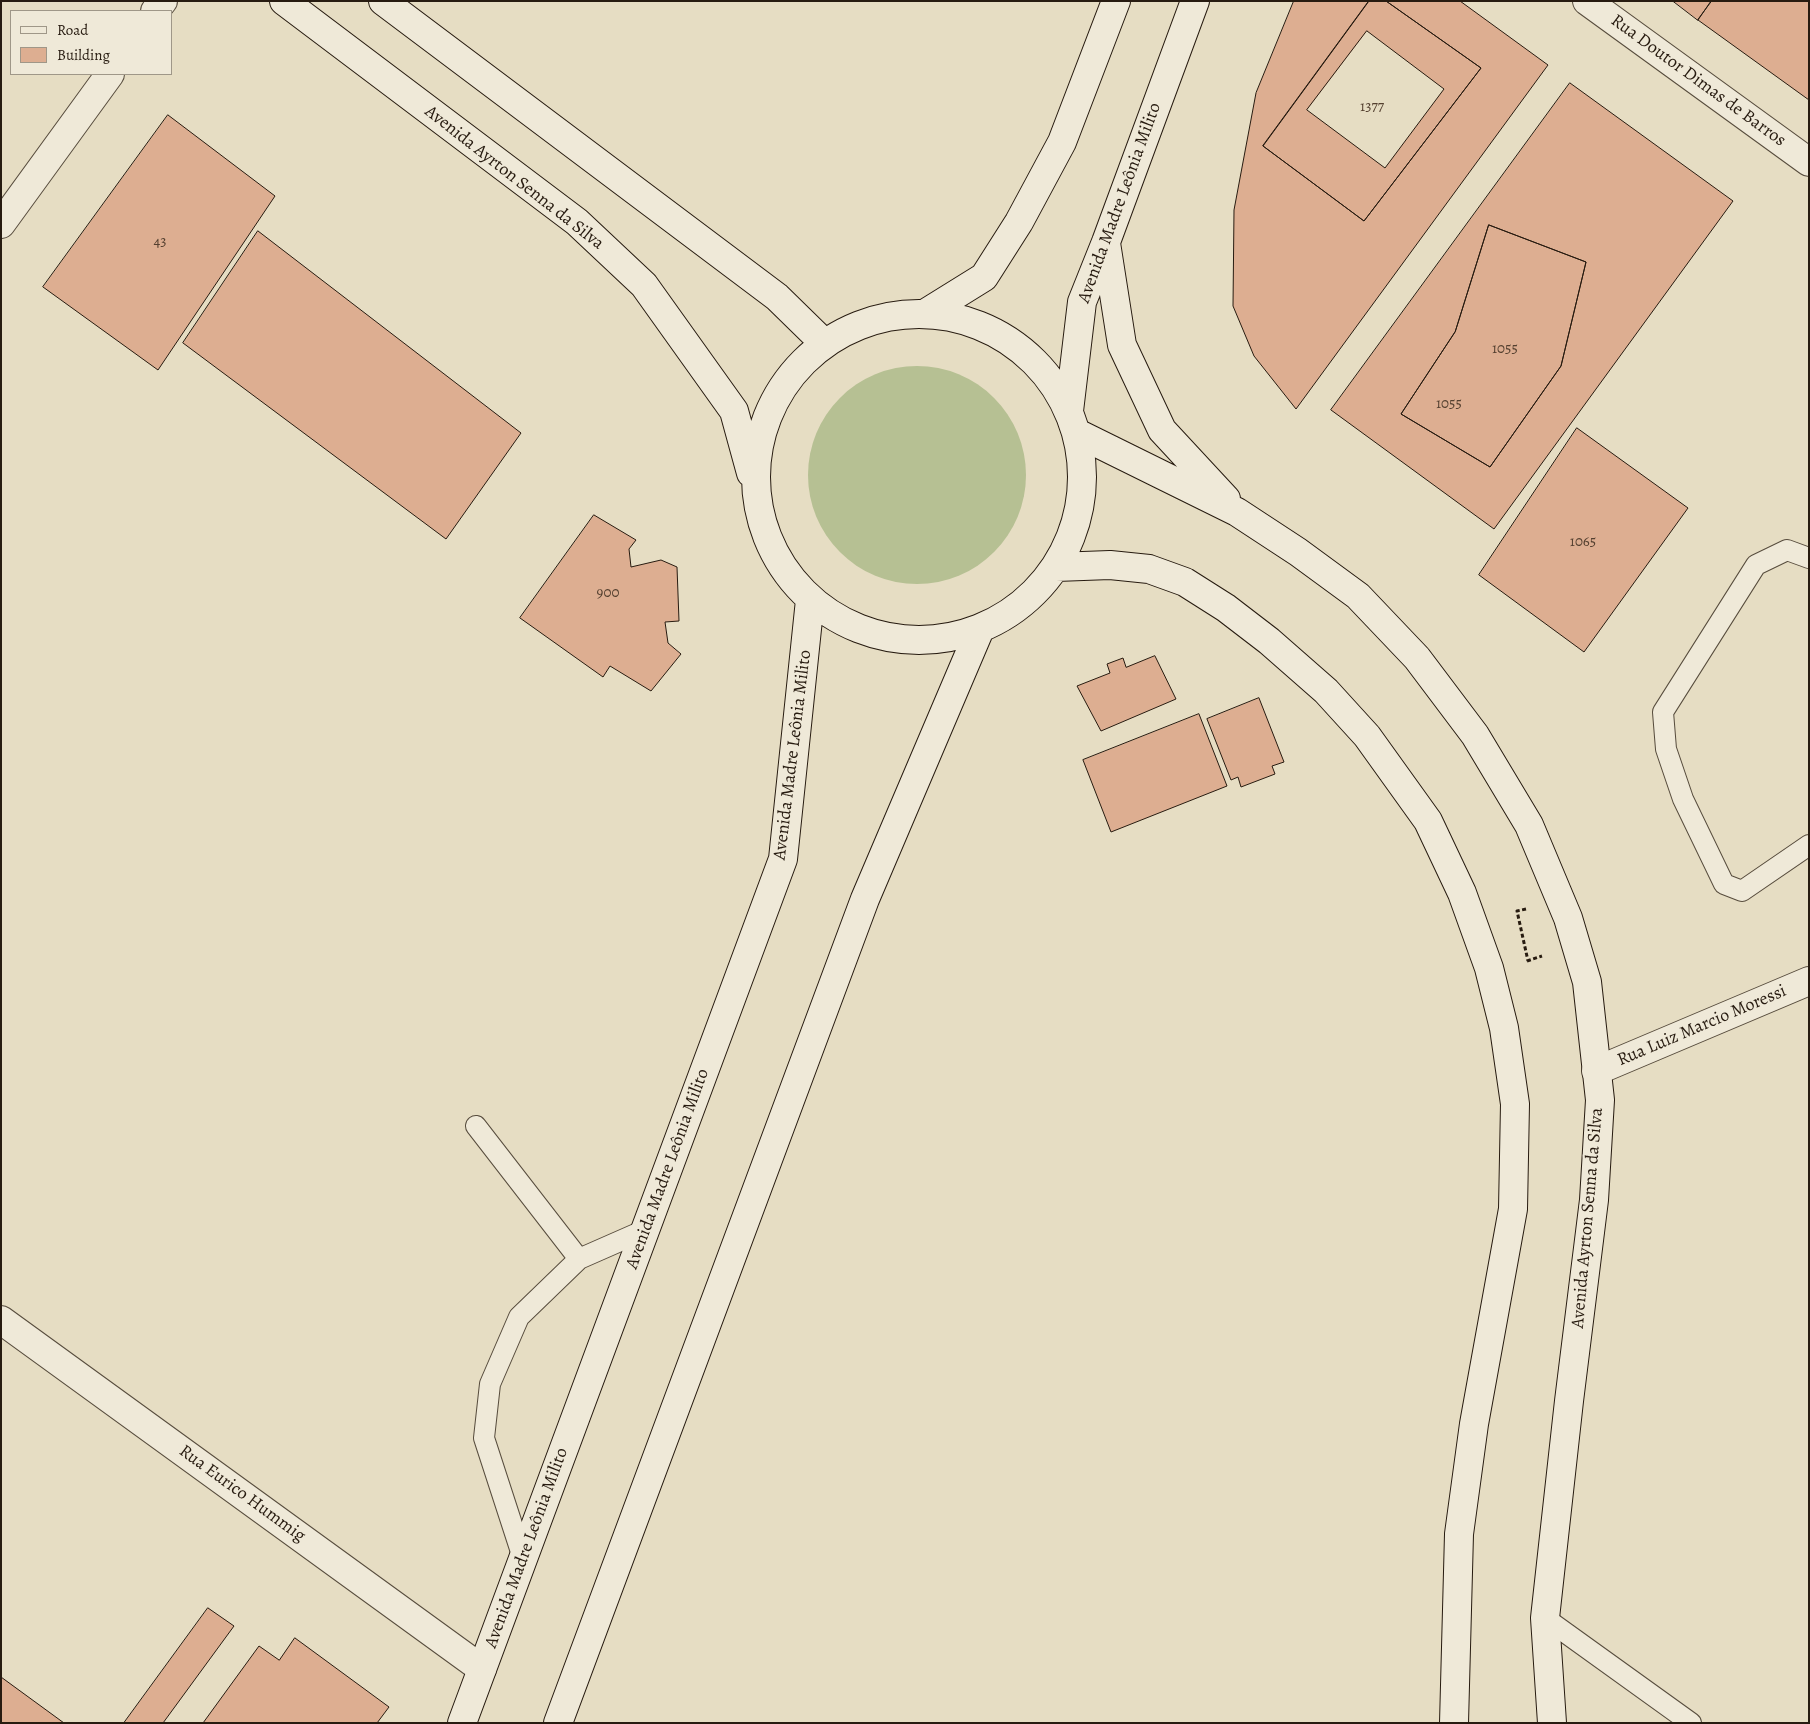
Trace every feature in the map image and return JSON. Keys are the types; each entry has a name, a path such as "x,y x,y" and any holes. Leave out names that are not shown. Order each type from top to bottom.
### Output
{"main road":[{"name":"Avenida Ayrton Senna da Silva","path":"284,1 577,222 644,285 734,411 756,495"},
{"path":"383,1 777,297 824,344"},
{"path":"926,313 984,277 1019,222 1062,142 1116,1"},
{"name":"Avenida Madre Leônia Milito","path":"1073,422 1082,302 1195,1"},
{"name":"Rua Doutor Dimas de Barros","path":"1587,1 1809,162"},
{"path":"1,224 109,75"},
{"path":"1106,242 1122,345 1162,430 1237,512"},
{"path":"926,313 971,321 1012,341 1045,372 1073,422 1083,478 1076,525 1056,567 1022,604 980,630 932,640 888,638 847,624 810,600 784,570 765,534 756,495 758,451 770,410 793,373 824,344 872,320 926,313"},
{"name":"Avenida Ayrton Senna da Silva","path":"1073,422 1237,512 1298,552 1358,596 1417,658 1475,735 1529,825 1568,918 1586,982 1600,1100 1594,1200 1545,1618 1552,1723"},
{"path":"1056,567 1110,565 1149,569 1185,582 1226,608 1262,636 1326,692 1367,736 1428,821 1462,893 1489,968 1504,1028 1515,1104 1514,1208 1474,1424 1459,1534 1454,1723"},
{"name":"Avenida Madre Leônia Milito","path":"462,1723 783,859 810,600"},
{"path":"558,1723 865,899 980,630"},
{"name":"Rua Luiz Marcio Moressi","path":"1596,1071 1809,981"},
{"name":"Rua Eurico Hummig","path":"1,1320 482,1669"}],"lane":[{"path":"1809,558 1787,550 1756,565 1663,712 1666,749 1683,799 1724,884 1742,891 1809,845"},
{"path":"476,1126 579,1259"},
{"path":"523,1558 484,1438 490,1384 519,1318 579,1259 645,1230"},
{"path":"1545,1618 1691,1723"}],"path":[{"path":"1530,909 1517,910 1528,961 1543,956"}],"green space":[{"path":"917,366 949,371 959,375 968,379 994,398 1013,424 1017,433 1021,443 1026,475 1021,507 1017,517 1013,526 994,552 968,571 959,575 949,579 917,584 885,579 875,575 866,571 840,552 821,526 817,517 813,507 808,475 813,443 817,433 821,424 840,398 866,379 875,375 885,371"}],"building":[{"path":"1294,1 1369,1 1263,146 1364,221 1481,68 1386,1 1460,1 1548,65 1296,409 1254,356 1233,306 1234,210 1256,93"},
{"path":"1369,1 1386,1 1481,68 1364,221 1263,146"},
{"path":"1673,1 1711,1 1698,20"},
{"path":"1712,1 1809,1 1809,100 1698,20"},
{"path":"1367,31 1444,89 1385,168 1307,110"},
{"path":"1570,83 1733,201 1494,529 1331,410","holes":["1489,225 1586,262 1561,366 1490,467 1401,414 1455,332"]},
{"path":"168,115 275,196 158,370 43,287"},
{"path":"1489,225 1586,262 1561,366 1490,467 1401,414 1455,332"},
{"path":"258,231 521,433 446,539 183,343"},
{"path":"1577,428 1688,508 1584,652 1479,575"},
{"path":"594,515 636,540 629,549 631,567 661,560 677,567 679,621 665,622 668,643 681,654 651,691 610,666 603,677 520,618"},
{"path":"1155,656 1176,699 1101,731 1077,686 1110,673 1107,664 1123,658 1126,667"},
{"path":"1259,698 1284,762 1272,766 1275,774 1241,787 1238,777 1231,780 1207,719"},
{"path":"1199,714 1227,786 1111,832 1083,760"},
{"path":"208,1608 234,1626 163,1723 124,1723"},
{"path":"295,1638 389,1707 377,1723 203,1723 259,1646 279,1660"},
{"path":"1,1677 64,1723 1,1723"}]}
